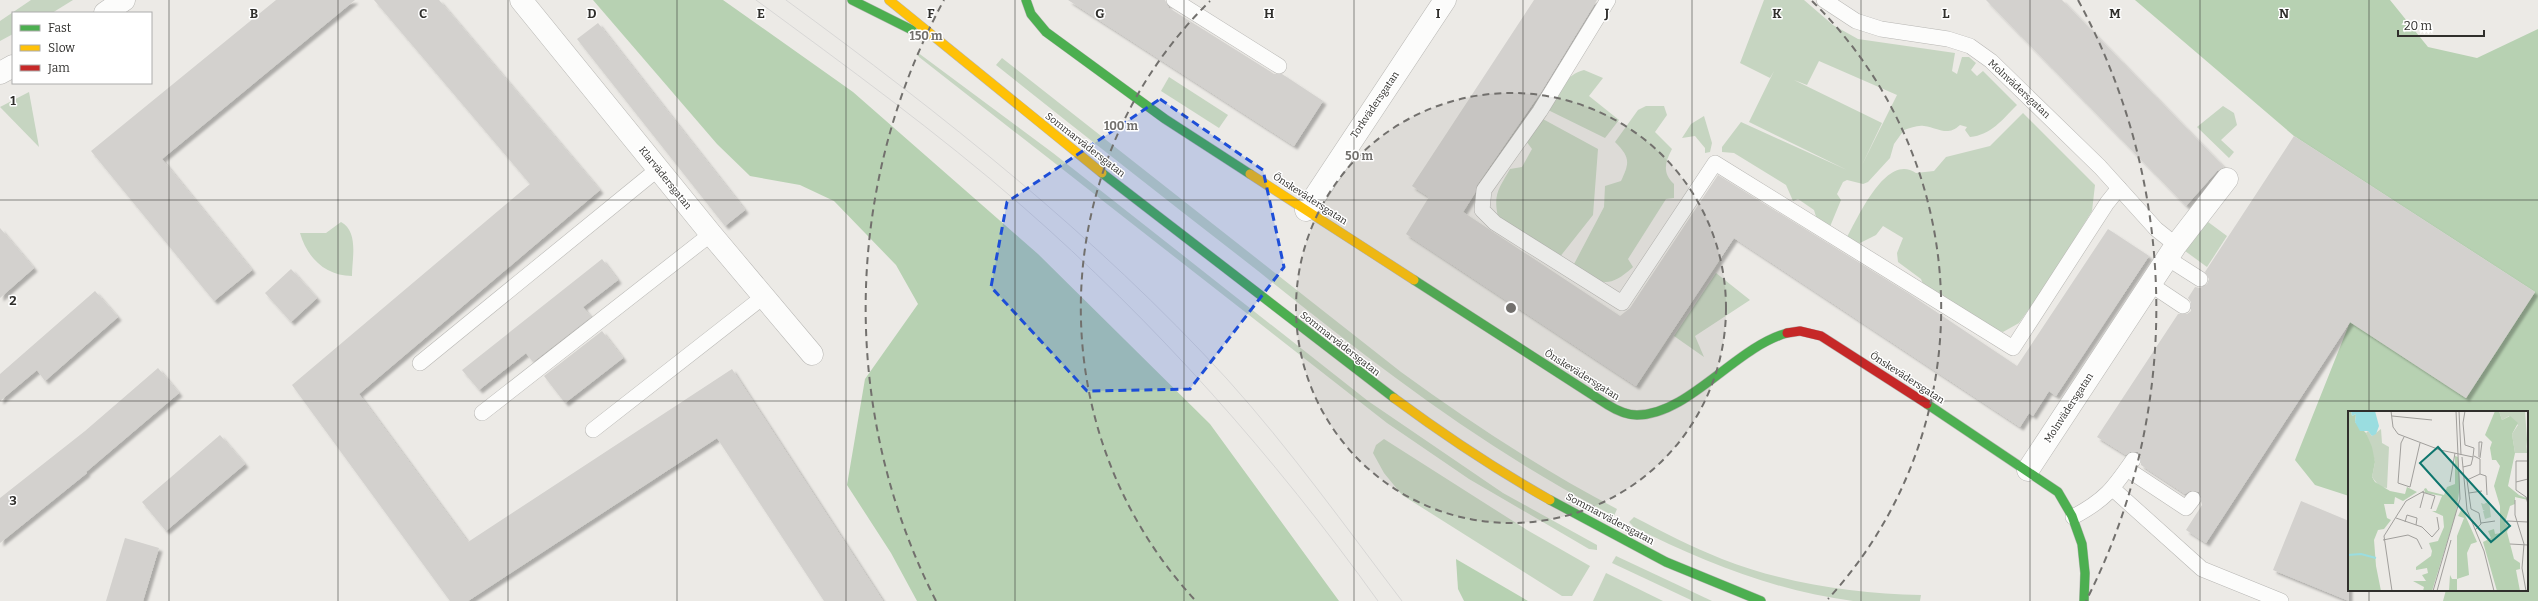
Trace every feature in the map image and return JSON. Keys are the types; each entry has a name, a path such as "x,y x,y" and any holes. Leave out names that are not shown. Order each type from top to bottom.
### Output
{"street":[{"path":"106,12 124,0"},
{"name":"Klarvädersgatan","path":"521,0 711,234 812,354"},
{"name":"Sommarvädersgatan","path":"852,0 943,46"},
{"name":"Sommarvädersgatan","path":"889,0 943,46 1338,357 1441,434 1504,474 1584,519 1666,562 1761,601"},
{"name":"Önskevädersgatan","path":"1026,0 1031,14 1046,32 1165,119 1608,405 1625,413 1638,415 1668,406 1773,336 1796,331 1821,336 2028,470 2057,492 2073,517 2080,535 2084,601"},
{"name":"Torkvädersgatan","path":"1306,210 1445,0"},
{"path":"0,73 12,67"},
{"name":"Molnvädersgatan","path":"2028,470 2172,251 2227,179"}],"lane":[{"path":"1174,0 1280,66"},
{"path":"1608,0 1544,105 1484,190 1482,210 1495,223 1622,303 1715,163 2013,348 2107,203 2120,188"},
{"name":"Molnvädersgatan","path":"1824,0 1856,21 1881,29 1948,39 1970,46 2002,72 2120,188 2156,228 2172,251"},
{"path":"420,362 658,169"},
{"path":"482,413 711,234"},
{"path":"2172,251 2200,279"},
{"path":"2150,284 2183,306"},
{"path":"593,430 763,296"},
{"path":"2073,517 2096,504 2113,489 2130,465 2186,508 2193,499"},
{"path":"2113,489 2202,569 2281,601"}],"highlighted area":[{"path":"1160,99 1263,170 1284,267 1190,389 1087,391 991,287 1007,202"}],"green space":[{"path":"31,0 73,0 54,12 13,12"},
{"path":"593,0 723,0 853,92 1038,254 1210,424 1339,601 917,601 891,553 847,485 865,379 918,304 896,265 834,201 800,185 750,176 717,144"},
{"path":"1764,0 1804,0 1833,25 1858,39 1955,53 1952,71 1957,74 1962,57 1969,57 1976,63 1971,70 1977,76 1983,71 2017,105 1996,126 1977,136 1970,137 1965,130 1967,127 1960,125 1955,129 1947,131 1921,126 1904,130 1894,144 1890,158 1868,182 1863,184 1847,180 1843,182 1837,194 1841,200 1829,229 1817,220 1814,210 1798,199 1793,201 1786,185 1734,153 1722,152 1722,147 1741,122 1847,170 1749,122 1774,71 1770,78 1740,63","holes":["1819,61 1897,95 1862,165 1882,123 1794,80 1807,85"]},
{"path":"2135,0 2390,0 2428,47 2477,58 2538,29 2538,601 2443,601 2446,591 2528,591 2528,411 2348,411 2348,496 2315,485 2295,460 2350,322 2466,398 2535,292 2294,136"},
{"path":"12,13 12,35 0,41 0,21"},
{"path":"917,52 1053,153 1368,401 1503,493 1597,545 1597,550 1589,549 1469,479 1387,423 919,57"},
{"path":"1002,58 1401,372 1507,445 1561,478 1617,509 1614,516 1565,490 1472,432 1383,369 996,65"},
{"path":"1584,70 1603,78 1589,96 1619,120 1605,138 1546,109 1562,85 1572,76"},
{"path":"1169,77 1228,115 1219,128 1161,91"},
{"path":"29,92 39,147 0,107"},
{"path":"1646,106 1664,106 1667,115 1655,132 1672,149 1666,163 1666,172 1674,184 1674,198 1666,199 1628,259 1633,267 1624,275 1616,279 1609,282 1603,282 1590,277 1573,266 1604,207 1605,186 1621,181 1626,169 1626,156 1615,142 1638,110"},
{"path":"2223,106 2234,113 2237,125 2221,140 2234,152 2229,158 2197,127"},
{"path":"2023,113 2095,185 2092,211 2044,288 2019,323 2003,332 1977,322 1925,289 1921,279 1898,262 1897,253 1903,238 1883,226 1876,235 1858,244 1846,239 1874,190 1884,179 1894,172 1905,169 1916,173 1934,171 1946,157 1990,146"},
{"path":"1704,116 1712,143 1710,152 1705,153 1705,148 1695,136 1682,138 1691,124"},
{"path":"1541,118 1598,149 1593,215 1559,258 1498,217 1496,202 1500,187 1510,169 1522,167 1532,149 1526,141"},
{"path":"2204,219 2227,236 2207,267 2181,248"},
{"path":"341,222 347,226 352,239 352,276 334,273 319,264 307,250 300,233 326,233"},
{"path":"1716,273 1750,300 1695,336 1704,357 1674,336"},
{"path":"1384,439 1527,530 1590,566 1572,596 1562,596 1402,495 1384,473 1373,453 1376,445"},
{"path":"1634,517 1722,559 1770,575 1820,586 1871,592 1921,595 1920,601 1853,601 1796,590 1768,582 1713,563 1660,540 1634,527 1629,522"},
{"path":"1616,556 1712,601 1693,601 1612,563"},
{"path":"1456,559 1528,601 1464,601 1458,589"},
{"path":"1606,573 1663,601 1593,601"}],"building":[{"path":"276,0 355,0 162,159 252,270 214,301 91,151"},
{"path":"374,0 439,0 600,190 359,394 468,542 732,369 883,601 824,601 717,438 468,601 450,601 292,385 530,184"},
{"path":"1068,0 1165,0 1169,8 1274,74 1282,74 1323,101 1294,146"},
{"path":"1534,0 1597,0 1541,92 1477,185 1475,193 1463,212 1620,316 1630,308 1718,175 1908,293 2017,366 2108,229 2149,256 2056,396 2049,391 2033,416 2029,413 2020,427 1734,238 1636,386 1406,234 1429,197 1412,186"},
{"path":"1986,0 2062,0 2224,167 2217,171 2186,206"},
{"path":"598,23 745,210 725,226 577,39"},
{"path":"2294,136 2535,292 2466,398 2350,322 2206,543 2186,530 2202,505 2199,492 2190,491 2185,494 2141,465 2141,457 2138,452 2130,452 2126,455 2097,437 2178,314 2187,314 2191,311 2191,302 2188,298 2195,287 2200,288 2207,284 2209,279 2205,272"},
{"path":"0,228 34,268 0,298"},
{"path":"602,259 618,280 583,307 591,317 533,362 526,353 479,390 462,370"},
{"path":"291,269 317,298 291,322 265,293"},
{"path":"95,291 118,317 45,381 37,370 0,401 0,374"},
{"path":"602,331 623,358 565,403 544,376"},
{"path":"158,368 179,393 86,472 87,473 0,543 0,498 85,431"},
{"path":"220,435 245,464 166,531 142,502"},
{"path":"2301,501 2348,521 2349,601 2273,570"},
{"path":"125,538 159,548 143,601 106,601"}],"tram line":[{"path":"756,0 858,75 958,152 1022,206 1120,297 1166,344 1255,443 1338,547 1378,601"},
{"path":"786,0 845,43 960,132 1071,226 1177,326 1227,379 1273,433 1317,488 1402,601"}],"traffic: fast":[{"path":"852,0 912,30"},
{"path":"1026,0 1031,14 1046,32 1165,119 1250,174"},
{"path":"1102,173 1394,398"},
{"path":"1414,280 1614,409 1633,415 1656,412 1675,404 1693,393 1749,352 1768,341 1787,333"},
{"path":"1927,404 2058,492 2072,516 2082,544 2085,573 2084,601"},
{"path":"1550,500 1666,562 1761,601"}],"traffic: slow":[{"path":"889,0 1102,173"},
{"path":"1250,174 1414,280"},
{"path":"1394,398 1470,451 1550,500"}],"traffic: jam":[{"path":"1787,333 1800,331 1821,336 1927,404"}]}
